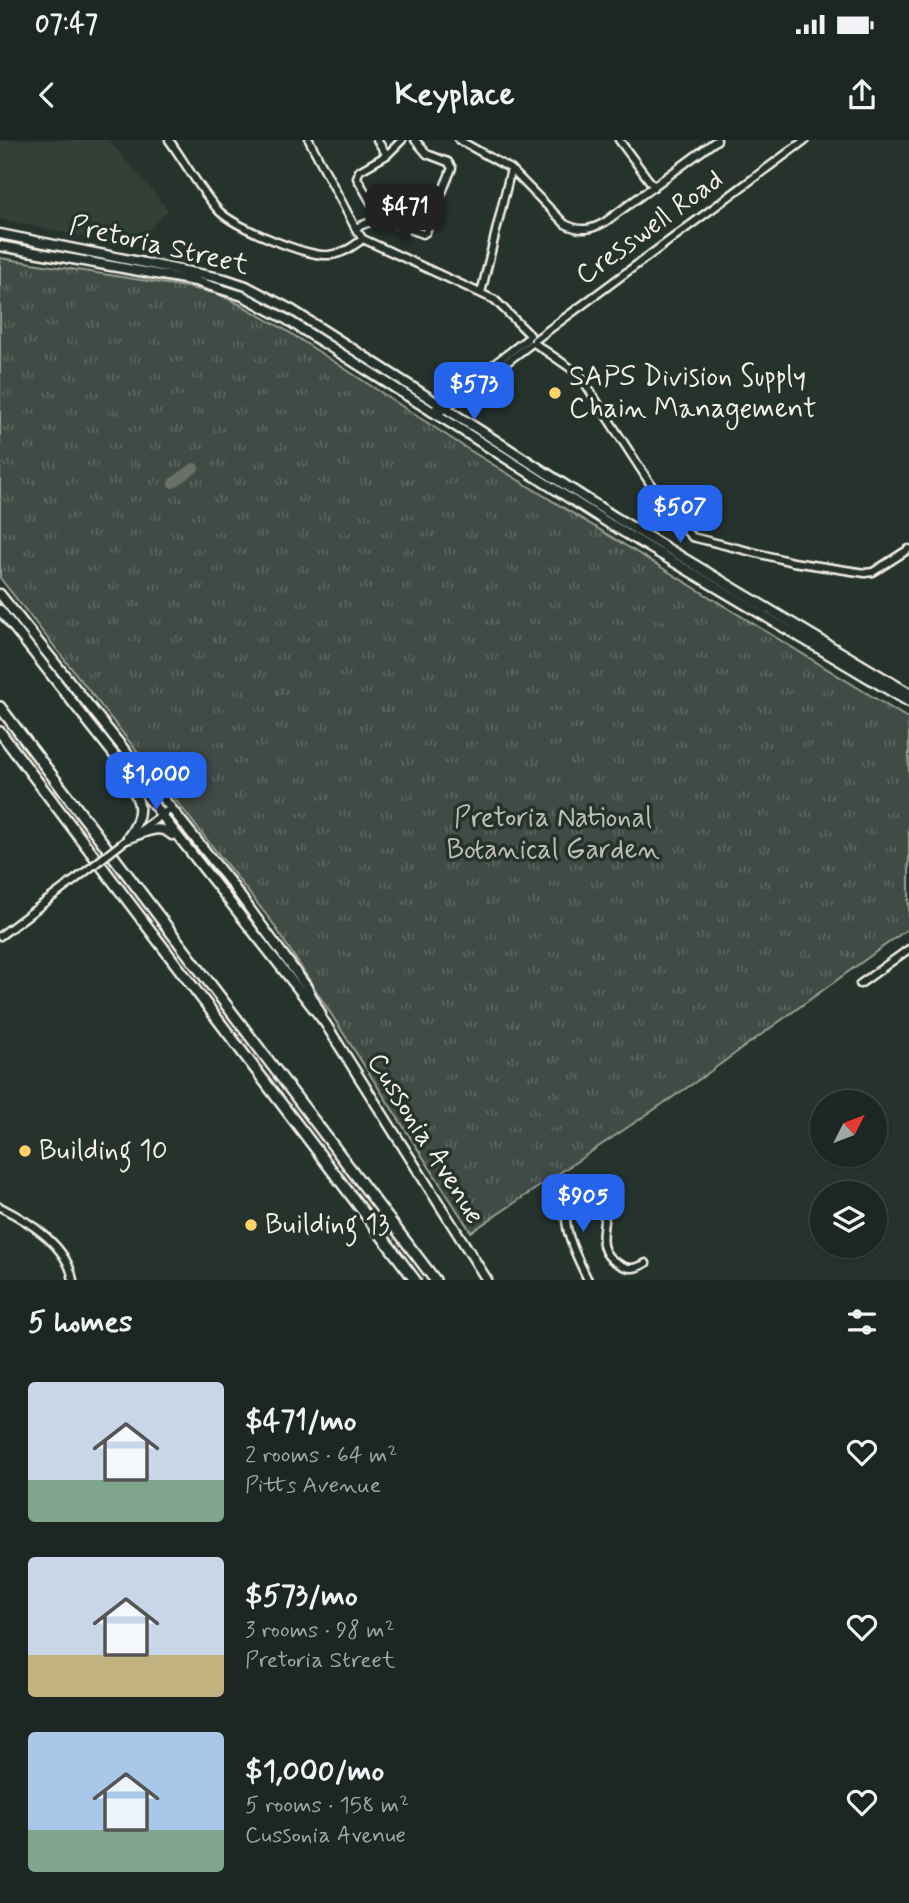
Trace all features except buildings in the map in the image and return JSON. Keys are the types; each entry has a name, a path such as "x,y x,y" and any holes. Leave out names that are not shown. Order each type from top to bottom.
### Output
{"highway":[{"path":"0,699 100,833 128,877"},
{"path":"0,707 435,1280"},
{"path":"0,732 415,1280"}],"main road":[{"name":"Pretoria Street","path":"0,234 196,272 246,286 292,310 615,517 909,693"},
{"name":"Pretoria Street","path":"0,246 186,279 243,296 286,319 610,524 909,702"},
{"name":"Cussonia Avenue","path":"0,594 172,808 281,950 487,1280"},
{"name":"Cussonia Avenue","path":"0,611 325,1023"},
{"path":"107,747 111,760 135,793 140,805 139,822 127,839"},
{"path":"127,839 152,829 163,829 189,852"}],"street":[{"path":"169,140 219,211 239,223 286,245 325,256 346,251 363,239"},
{"path":"309,140 363,239 481,293 501,305 531,339 579,374 670,514 692,537 793,562 866,573 873,572 909,549"},
{"path":"377,140 387,155"},
{"path":"402,140 387,155 359,170 357,174 380,218 422,234 426,232 452,168 448,162 427,155 415,140"},
{"path":"459,140 511,169 569,226 587,230 605,222 712,142"},
{"path":"618,140 653,187"},
{"name":"Cresswell Road","path":"433,413 796,143 805,140"},
{"path":"481,293 511,169"},
{"path":"355,228 380,218"},
{"path":"0,936 172,808"},
{"path":"860,984 909,948"},
{"path":"588,1280 571,1243 565,1219 568,1199 580,1189 593,1189 604,1197 605,1214 601,1239 607,1256 628,1268 636,1268 646,1263"},
{"path":"0,1207 54,1243 66,1258 73,1280"}],"shaded area":[{"path":"0,140 109,140 168,210 133,247 0,219"}],"green space":[{"name":"Pretoria National Botanical Garden","path":"0,258 186,287 218,294 241,305 284,329 466,448 909,719 909,928 697,1081 471,1232 272,922 0,578"}],"waterway":[{"path":"173,483 194,468"}],"place":[{"name":"SAPS Division Supply Chain Management","path":"555,393"},
{"name":"Building 10","path":"25,1151"},
{"name":"Building 13","path":"251,1225"}]}
